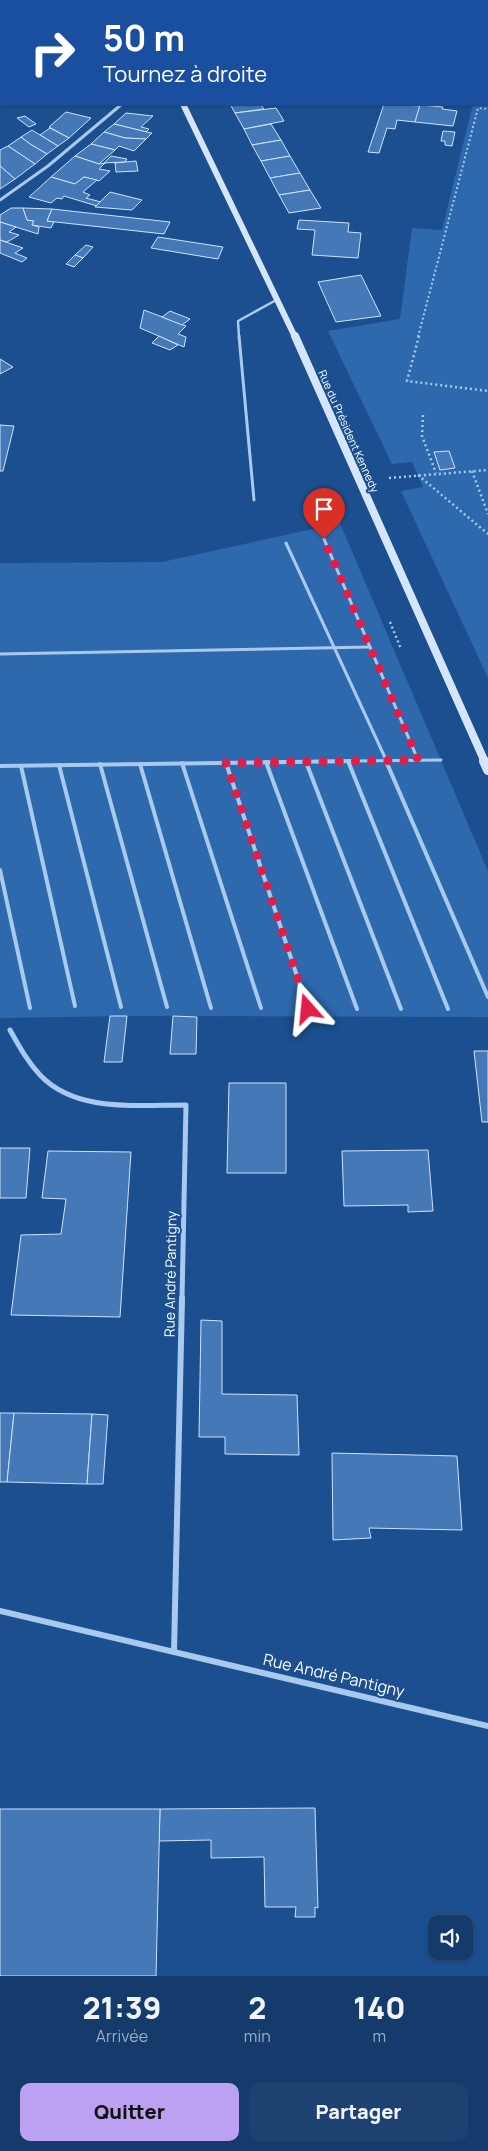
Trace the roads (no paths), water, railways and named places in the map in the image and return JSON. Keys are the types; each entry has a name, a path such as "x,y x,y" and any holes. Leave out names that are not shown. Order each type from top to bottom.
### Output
{"main road":[{"name":"Rue du Président Kennedy","path":"183,105 278,299 488,770"}],"street":[{"path":"0,200 48,166 121,105"},
{"name":"Rue André Pantigny","path":"10,1030 26,1058 47,1082 63,1094 102,1103 186,1105 174,1652"},
{"name":"Rue André Pantigny","path":"0,1611 488,1726"}],"lane":[{"path":"254,500 238,321 278,299"},
{"path":"324,539 418,760"},
{"path":"286,544 386,760 488,998"},
{"path":"0,654 370,647"},
{"path":"0,766 441,760"},
{"path":"348,761 448,1009"},
{"path":"266,762 358,1010"},
{"path":"306,762 401,1009"},
{"path":"182,763 261,1008"},
{"path":"226,763 308,1009"},
{"path":"100,764 167,1007"},
{"path":"140,764 211,1008"},
{"path":"59,765 121,1007"},
{"path":"21,766 75,1006"},
{"path":"0,870 30,1008"}]}
